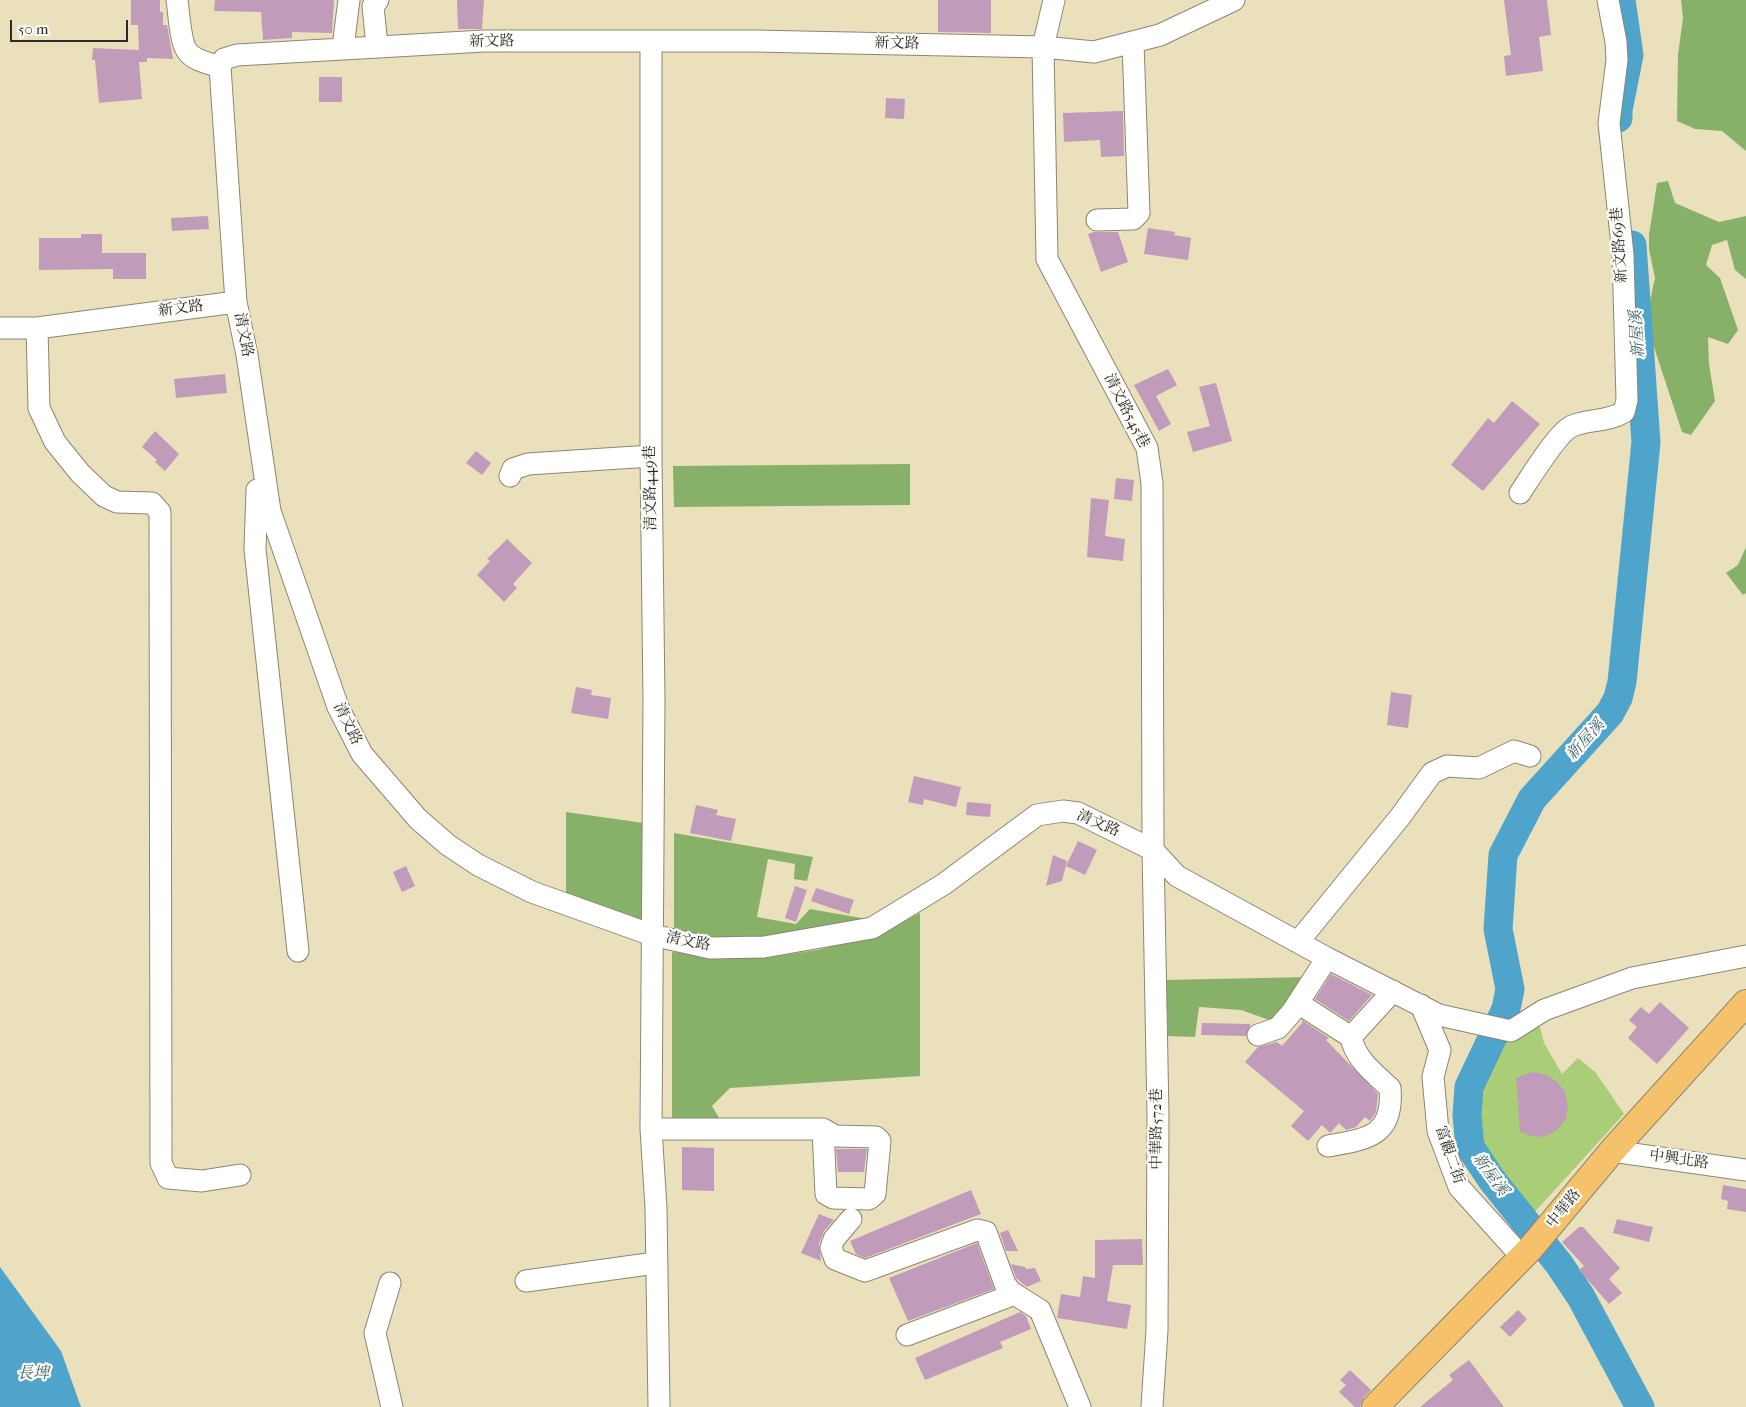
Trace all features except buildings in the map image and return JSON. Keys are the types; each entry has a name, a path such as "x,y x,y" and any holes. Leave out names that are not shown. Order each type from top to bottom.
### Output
{"main road":[{"name":"中華路","path":"1375,1407 1533,1245 1612,1151 1746,1003"}],"street":[{"path":"178,0 181,33 187,51 197,59 220,67 236,302"},
{"path":"343,47 349,0"},
{"path":"377,46 373,6 378,0"},
{"name":"清文路545巷","path":"1054,0 1043,47 1047,259 1147,448 1152,483 1153,850"},
{"name":"新文路","path":"220,67 224,59 237,55 343,47 484,41 651,41 1043,47 1094,52 1160,36 1234,0"},
{"name":"新文路69巷","path":"1520,493 1561,435 1572,426 1616,417 1624,412 1627,400 1623,255 1609,123 1617,60 1616,42 1608,0"},
{"name":"清文路449巷","path":"651,41 651,456 654,700 651,1129 656,1208 655,1264 659,1407"},
{"path":"1097,220 1133,219 1139,212 1133,43"},
{"name":"新文路","path":"0,328 37,328 236,302"},
{"name":"清文路","path":"236,302 270,511 338,706 362,754 418,819 448,845 478,865 532,892 652,935 710,948 764,948 872,928 944,884 1037,815 1054,812 1078,813 1153,850 1177,876 1327,958 1440,1015 1506,1030 1511,1031 1544,1010 1632,978 1746,956"},
{"path":"37,328 39,408 55,442 80,473 104,496 117,502 152,503 160,512 161,1163 168,1178 202,1180 240,1175"},
{"path":"259,440 254,549 298,950"},
{"path":"510,476 513,469 528,464 651,456"},
{"path":"1298,942 1400,817 1432,773 1447,766 1480,768 1514,751 1530,756"},
{"name":"中華路572巷","path":"1152,1407 1157,1330 1158,1144 1153,850"},
{"path":"1258,1035 1278,1028 1298,1003 1327,958"},
{"path":"1351,1036 1393,991"},
{"path":"1298,1003 1351,1036 1353,1048 1367,1067 1390,1088 1389,1116 1382,1128 1365,1139 1328,1146"},
{"name":"富觀二街","path":"1421,1005 1440,1050 1433,1077 1438,1131 1459,1187 1533,1245"},
{"path":"651,1129 823,1130"},
{"name":"中興北路","path":"1612,1151 1746,1170"},
{"path":"851,1219 834,1240 831,1248 835,1259 865,1271 977,1230 986,1232 1005,1284 1015,1294 1040,1310 1080,1407"},
{"path":"526,1281 655,1264"},
{"path":"390,1283 375,1333 392,1407"},
{"path":"907,1335 1015,1294"}],"green space":[{"path":"1681,0 1746,0 1746,151 1722,131 1695,129 1677,121 1678,55 1683,18"},
{"path":"1668,181 1675,203 1719,222 1746,216 1746,279 1735,270 1727,240 1712,245 1706,265 1720,278 1738,330 1728,344 1708,337 1709,364 1715,401 1691,435 1682,432 1648,329 1650,301 1655,278 1649,249 1649,235 1657,183"},
{"path":"910,464 910,505 674,507 673,466"},
{"path":"1746,547 1746,593 1743,595 1726,573 1738,565"},
{"path":"566,812 658,825 659,929 566,894"},
{"path":"674,833 813,857 807,881 794,879 795,864 768,859 757,917 796,924 810,909 867,919 761,940 674,935"},
{"path":"920,913 920,1076 730,1088 712,1106 722,1123 672,1124 672,952 763,958 817,950 871,937"},
{"path":"1309,977 1275,1022 1241,1010 1199,1007 1195,1037 1168,1036 1166,980"},
{"path":"1539,1023 1544,1043 1562,1074 1578,1058 1596,1073 1624,1114 1532,1215 1485,1161 1469,1114 1486,1059 1501,1036"}],"water":[{"name":"長埤","path":"0,1267 61,1351 81,1407 0,1407"}],"waterway":[{"name":"新屋溪","path":"1618,118 1629,55 1621,0"},
{"name":"新屋溪","path":"1632,245 1646,442 1622,682 1618,698 1610,713 1532,799 1503,855 1498,929 1510,989 1506,1009 1469,1087 1467,1116 1470,1147 1492,1180 1559,1264 1581,1297 1640,1407"}]}
